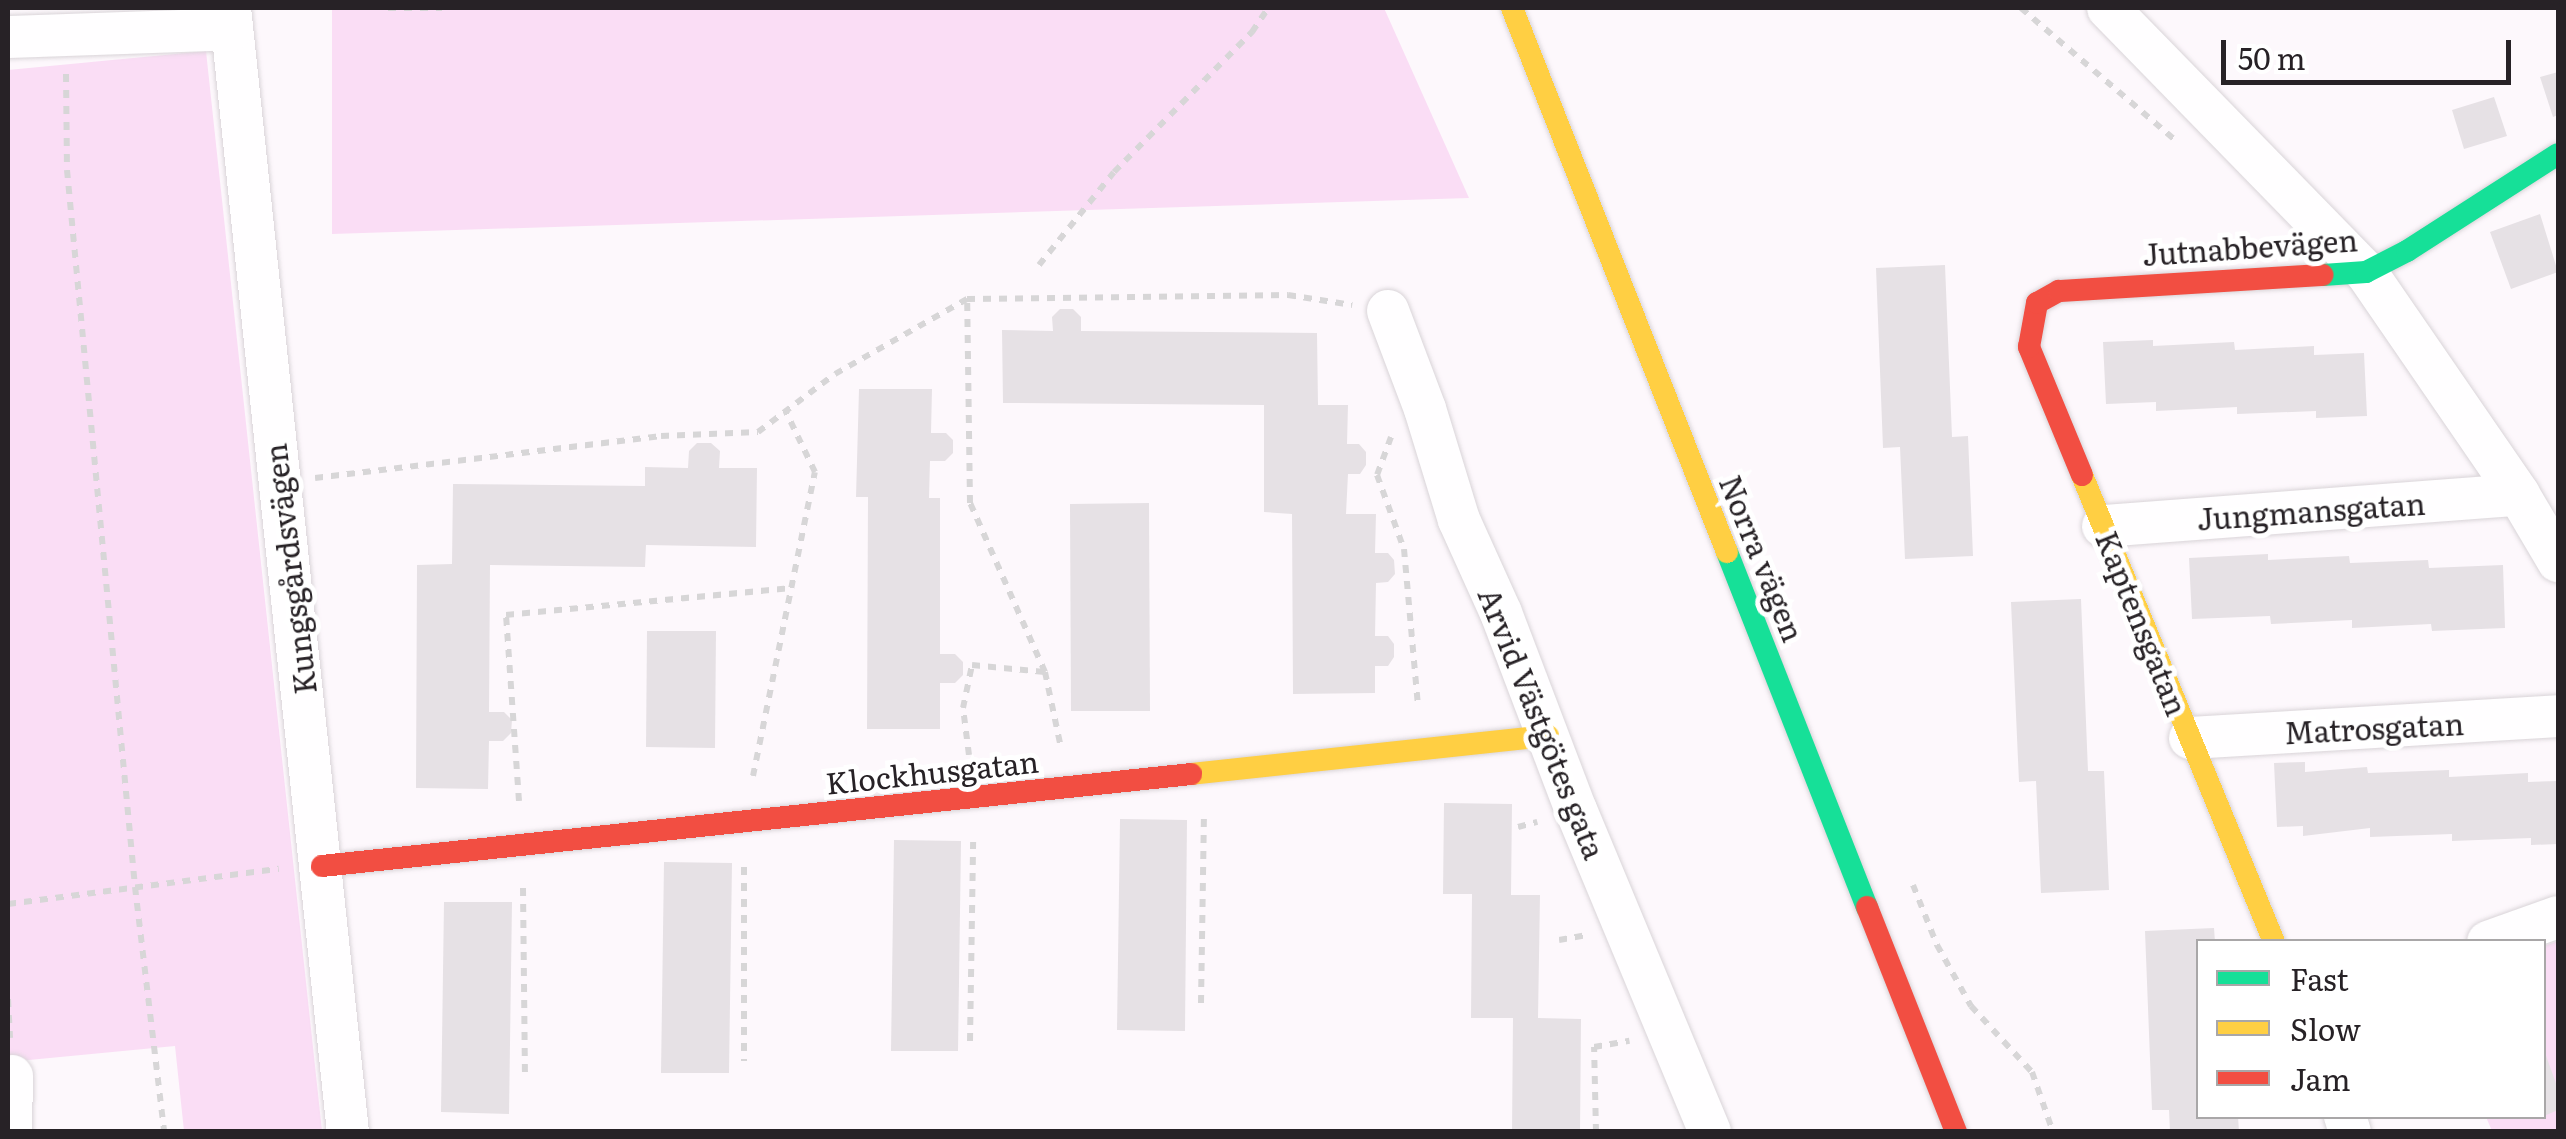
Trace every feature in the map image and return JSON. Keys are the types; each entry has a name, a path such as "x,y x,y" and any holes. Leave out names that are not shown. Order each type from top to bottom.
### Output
{"street":[{"name":"Norra vägen","path":"1512,8 1956,1132"},
{"path":"2108,8 2366,272 2519,495 2558,561"},
{"path":"8,37 231,18"},
{"name":"Kungsgårdsvägen","path":"231,18 348,1132"},
{"name":"Jutnabbevägen","path":"2037,303 2058,290 2366,272 2407,251 2558,154"},
{"name":"Kaptensgatan","path":"2037,303 2030,322 2029,347 2273,939"},
{"name":"Arvid Västgötes gata","path":"1388,311 1458,520 1501,613 1710,1132"},
{"name":"Jungmansgatan","path":"2103,526 2519,495"},
{"name":"Matrosgatan","path":"2190,738 2558,716"},
{"name":"Klockhusgatan","path":"322,866 1548,736"},
{"path":"2496,939 2558,916"},
{"path":"12,1076 12,1132"}],"path":[{"path":"388,8 442,8"},
{"path":"1039,265 1114,172 1252,32 1268,8"},
{"path":"2021,8 2187,150"},
{"path":"64,33 67,170 134,888 164,1132"},
{"path":"279,483 550,448 758,432 836,374 968,299 1288,294 1388,311"},
{"path":"968,299 970,502 1045,672 1070,787"},
{"path":"1414,380 1377,475 1404,548 1422,750"},
{"path":"744,1061 744,821 816,472 786,411"},
{"path":"526,1072 523,845 506,615 792,588"},
{"path":"970,1041 973,798 964,708 972,664 1045,672"},
{"path":"1201,1003 1204,773"},
{"path":"8,904 322,866"},
{"path":"1908,872 1937,945 1971,1006 2032,1072 2054,1132"},
{"path":"1596,1132 1594,1047 1669,1033"}],"shaded area":[{"path":"332,8 1384,8 1469,198 332,234"},
{"path":"206,51 322,1131 184,1131 175,1046 8,1062 8,70"},
{"path":"2558,941 2558,1131 2492,1131 2487,1119 2546,1119 2546,945"}],"building":[{"path":"2558,72 2558,115 2553,117 2540,77"},
{"path":"2494,97 2507,136 2464,149 2452,110"},
{"path":"2540,214 2558,272 2511,289 2490,232"},
{"path":"1945,265 1952,437 1968,436 1973,556 1905,559 1900,447 1883,448 1876,268"},
{"path":"1060,309 1073,309 1081,317 1081,331 1317,333 1318,405 1348,405 1347,444 1359,444 1366,452 1366,465 1360,474 1348,474 1346,514 1376,514 1375,553 1388,553 1394,560 1395,574 1388,582 1376,583 1375,636 1388,636 1394,644 1394,657 1388,666 1375,666 1375,693 1293,694 1292,514 1264,512 1264,405 1003,403 1002,330 1053,331 1052,317"},
{"path":"2153,340 2153,346 2234,342 2235,350 2314,346 2314,355 2364,353 2367,416 2316,418 2316,411 2237,414 2237,407 2156,411 2156,402 2106,404 2103,342"},
{"path":"859,389 932,389 931,433 946,433 953,440 953,453 945,461 930,461 929,498 940,498 940,654 955,654 963,662 963,675 955,683 940,683 940,729 867,729 868,497 856,497"},
{"path":"697,443 711,443 720,451 719,468 757,468 756,547 646,545 645,567 490,565 489,712 504,712 512,720 511,733 503,741 489,741 488,789 416,788 417,565 452,564 453,484 645,486 645,467 688,468 689,451"},
{"path":"1149,503 1150,711 1071,711 1070,504"},
{"path":"2268,554 2268,560 2349,556 2350,563 2428,560 2429,568 2503,565 2505,628 2432,631 2431,624 2352,628 2352,620 2271,624 2270,616 2192,619 2189,558"},
{"path":"2081,599 2088,771 2104,771 2109,890 2041,893 2036,781 2019,782 2011,602"},
{"path":"647,631 716,631 715,748 646,747"},
{"path":"2305,762 2305,772 2367,767 2368,773 2449,770 2449,777 2528,773 2528,782 2558,781 2558,844 2531,845 2531,838 2452,841 2452,834 2370,837 2370,828 2303,836 2303,826 2277,827 2274,763"},
{"path":"1444,803 1512,804 1511,895 1540,895 1538,1018 1581,1019 1580,1132 1512,1132 1513,1018 1471,1018 1472,894 1443,894"},
{"path":"1120,819 1187,820 1185,1031 1117,1030"},
{"path":"894,840 961,841 958,1051 891,1051"},
{"path":"664,862 732,863 729,1073 661,1073"},
{"path":"444,902 512,902 509,1114 441,1112"},
{"path":"2214,928 2215,939 2196,939 2196,1119 2238,1119 2239,1132 2170,1132 2169,1110 2152,1110 2145,931"},
{"path":"2546,1056 2558,1089 2558,1110 2546,1115"}],"traffic: fast":[{"path":"2323,275 2366,272 2407,251 2558,154"},
{"path":"1727,552 1867,907"}],"traffic: slow":[{"path":"1512,8 1727,552"},
{"path":"2082,475 2273,939"},
{"path":"1191,774 1548,736"}],"traffic: jam":[{"path":"2082,475 2029,347 2037,303 2059,291 2323,275"},
{"path":"322,866 1191,774"},
{"path":"1867,907 1956,1132"}]}
